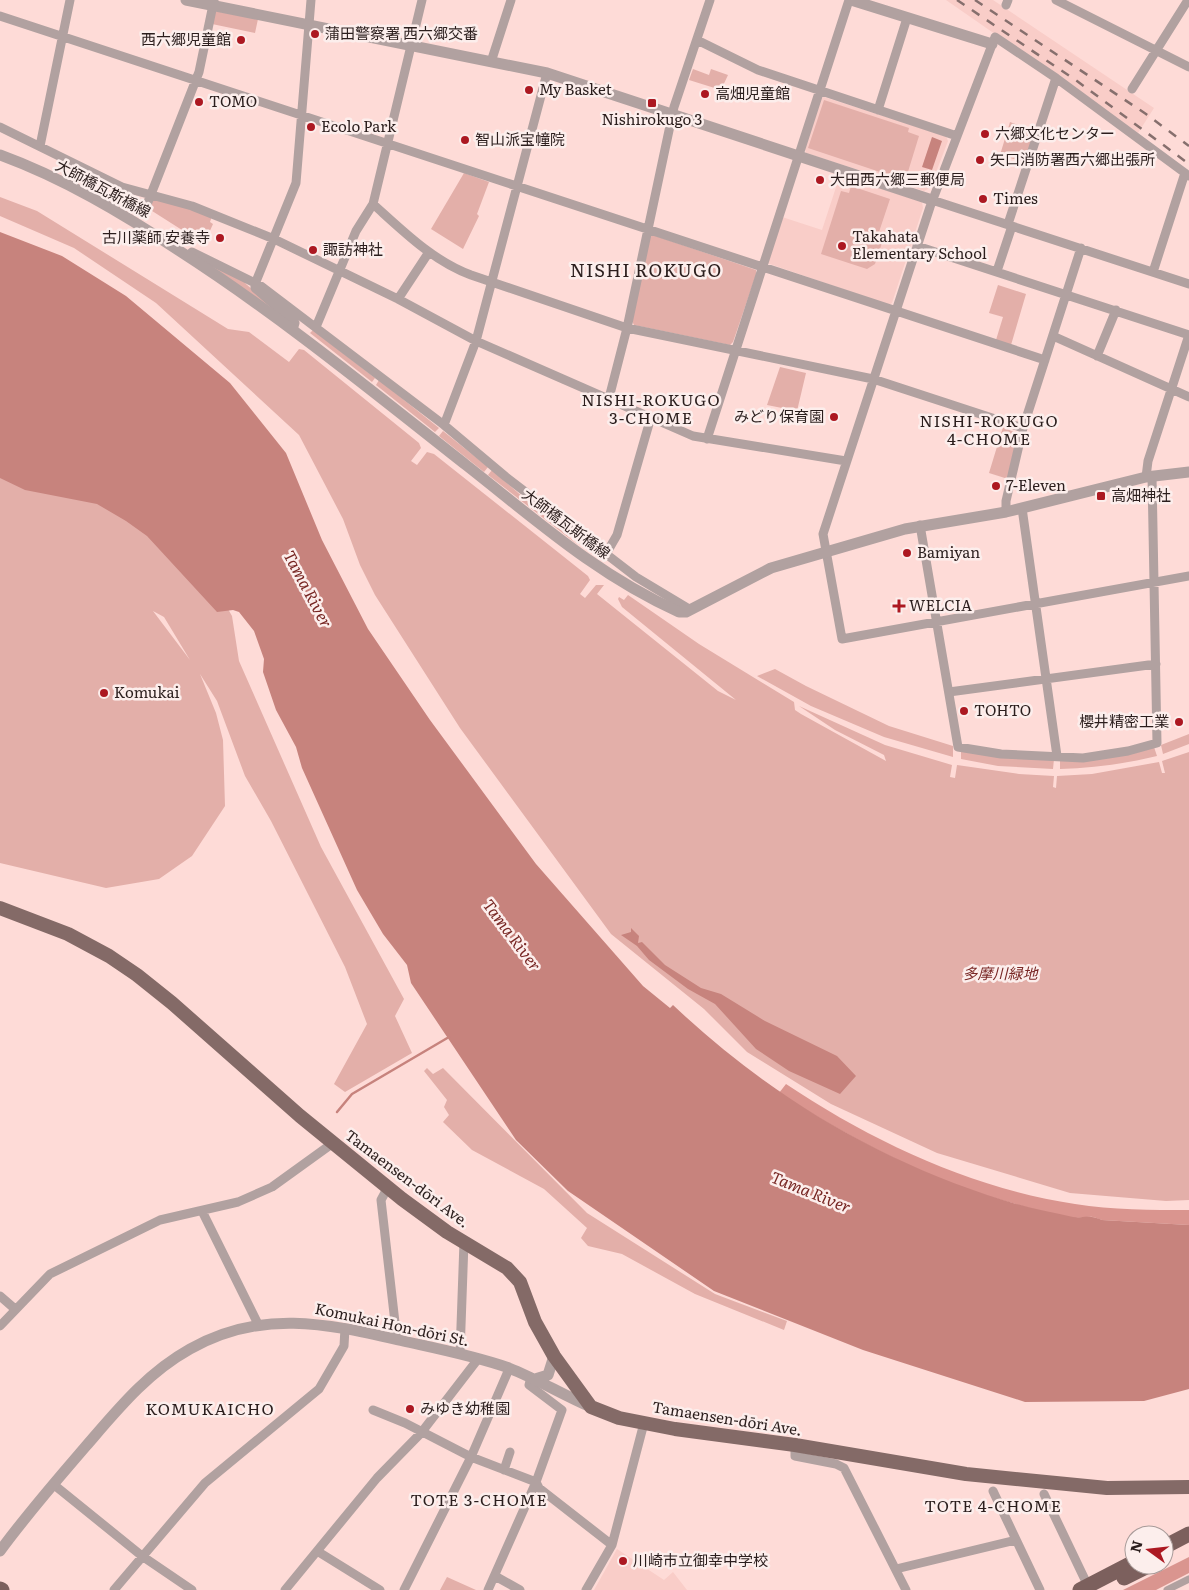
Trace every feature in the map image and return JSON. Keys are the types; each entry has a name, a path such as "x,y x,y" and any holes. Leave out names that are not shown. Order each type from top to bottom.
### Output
{"highway":[{"path":"1174,1542 1189,1534"},
{"path":"1174,1553 1189,1545"},
{"path":"1094,1587 1124,1568"},
{"path":"1094,1587 1125,1575"}],"main road":[{"name":"Tamaensen-dōri Ave.","path":"0,908 68,934 131,971 172,1003 333,1143 388,1187 464,1242 504,1265 515,1275 522,1286 535,1322 554,1356 590,1408 619,1418 703,1434 795,1445 966,1474 1107,1488 1189,1487"},
{"name":"Tamaensen-dōri Ave.","path":"1107,1488 1114,1491 1150,1491 1162,1496 1183,1495 1189,1492"}],"street":[{"path":"40,146 70,0"},
{"path":"186,0 213,3 308,25 547,73 1189,284"},
{"path":"293,330 295,323 255,288 255,284 296,183 311,0"},
{"path":"316,327 356,230 373,204 422,0"},
{"path":"491,62 511,0"},
{"path":"609,398 627,328 672,114 710,0"},
{"path":"707,438 850,0 992,44"},
{"path":"1056,0 1070,3 1189,67"},
{"path":"1132,89 1188,0"},
{"path":"146,207 196,81 213,3"},
{"path":"0,16 1045,360"},
{"path":"878,110 907,18"},
{"path":"1153,272 1187,174 1056,78 995,37 932,200 873,378 823,534 825,552 842,639 1189,576"},
{"path":"697,40 758,70 957,136"},
{"path":"444,425 476,341 547,73"},
{"path":"998,272 1010,225 1056,78"},
{"path":"0,127 122,186 201,209 274,238 398,299 476,341 693,436 846,461"},
{"name":"大師橋瓦斯橋線","path":"0,155 59,180 137,223 237,288 293,330 555,538 595,567 666,606 680,612 690,610"},
{"path":"373,204 429,252 450,267 627,328 873,378 1023,428"},
{"path":"917,246 1189,335 1145,470 1149,477 1154,581 1157,743 1098,756 1001,754 958,747 920,525"},
{"path":"1006,512 1006,501 1023,428 1081,248"},
{"path":"188,256 192,252 203,256 255,284 316,327 444,425 606,554 659,592 690,610 771,568 920,525 1006,512 1149,477 1189,472"},
{"path":"398,299 429,252"},
{"path":"1097,356 1116,310"},
{"path":"1053,336 1189,397"},
{"path":"606,554 617,535 651,417"},
{"path":"1022,508 1057,756"},
{"path":"949,692 1156,664"},
{"path":"0,1326 50,1274 160,1220 238,1202 272,1187 333,1143"},
{"path":"388,1187 381,1200 396,1340"},
{"path":"202,1211 258,1326"},
{"path":"460,1354 464,1242"},
{"path":"0,1296 15,1309"},
{"name":"Komukai Hon-dōri St.","path":"0,1551 53,1484 127,1398 162,1367 190,1349 210,1340 258,1326 314,1323 345,1328 478,1358 510,1368 533,1378 590,1408"},
{"path":"114,1590 205,1483 319,1389 344,1346 345,1328"},
{"path":"488,1590 536,1482 562,1410 529,1385 533,1378 548,1375 554,1356"},
{"path":"285,1590 377,1478 420,1433 478,1358"},
{"path":"404,1590 471,1457 510,1368"},
{"path":"373,1410 405,1423 420,1433 471,1457 536,1482 539,1488 612,1545"},
{"path":"586,1590 612,1545 644,1423"},
{"path":"795,1445 795,1456 836,1464 844,1468 896,1569 903,1589"},
{"path":"504,1470 510,1452"},
{"path":"53,1484 142,1556 192,1590"},
{"path":"993,1491 1040,1590"},
{"path":"1044,1494 1094,1587"},
{"path":"896,1569 1016,1540"},
{"path":"317,1551 380,1590"},
{"path":"495,1576 520,1590"},
{"path":"1168,1590 1189,1579"}],"shaded area":[{"path":"946,0 993,0 1154,108 1138,133"},
{"name":"Takahata Elementary School","path":"824,97 946,136 948,141 930,188 924,191 806,153 805,149 821,98"},
{"name":"Takahata Elementary School","path":"840,175 922,202 923,208 892,303 889,305 767,263 782,217 822,230"},
{"path":"786,1084 853,1125 888,1143 924,1160 961,1174 1037,1197 1075,1204 1118,1209 1189,1210 1189,1225 1102,1220 1091,1217 1076,1218 1052,1214 975,1192 917,1169 833,1126 779,1093"},
{"name":"川崎市立御幸中学校","path":"617,1549 664,1580 673,1572 687,1590 594,1590"},
{"path":"1189,1557 1189,1573 1156,1590 1123,1590 1153,1575 1174,1575 1174,1564"}],"green space":[{"path":"215,11 258,19 255,33 212,24"},
{"path":"693,69 709,75 711,69 728,75 721,90 689,80"},
{"name":"Takahata Elementary School","path":"824,100 909,128 908,132 919,136 907,175 901,179 808,148"},
{"path":"1010,122 1035,131 1024,162 1000,155"},
{"path":"464,173 489,182 477,214 479,216 463,249 431,229"},
{"path":"851,186 890,199 876,241 882,243 875,264 867,269 821,254 841,191 849,193"},
{"name":"多摩川緑地","path":"0,197 37,211 228,329 249,332 289,362 299,349 304,350 419,443 421,448 411,461 417,465 427,452 434,454 588,576 590,580 580,594 585,598 596,585 604,585 597,594 718,691 736,700 622,607 618,599 619,597 624,600 628,595 699,644 794,702 795,710 801,714 886,761 884,755 835,730 799,706 885,745 952,765 950,777 955,778 957,765 1019,774 1054,776 1053,787 1056,788 1057,776 1092,774 1159,762 1162,773 1165,773 1162,761 1189,752 1189,1200 1166,1201 1070,1193 937,1153 831,1104 747,1052 704,1009 611,934 460,728 375,595 360,565 343,519 299,435 156,303 74,248 0,216"},
{"path":"153,198 212,216 210,222 213,224 204,244 149,209"},
{"path":"653,235 756,270 756,275 733,342 730,345 634,325 632,321 650,237"},
{"path":"209,264 243,280 290,322"},
{"path":"998,285 1026,294 1011,345 996,340 1003,317 989,313"},
{"path":"313,330 375,378 372,382 310,333"},
{"path":"780,367 806,373 797,411 767,405"},
{"path":"379,380 439,428 435,432 376,385"},
{"name":"Komukai","path":"0,397 197,555 232,616 239,661 321,847 404,999 395,1016 412,1053 345,1092 334,1084 367,1024 345,967 271,821 245,776 217,701 200,674 216,713 223,740 225,806 192,856 159,879 106,888 0,863","holes":["153,611 164,617 190,660"]},
{"path":"1003,427 1018,434 1008,479 989,473"},
{"path":"443,431 488,467 484,472 439,436"},
{"path":"492,470 578,545 488,475"},
{"path":"775,669 889,726 953,746 953,757 884,737 811,706 757,676"},
{"path":"1189,734 1189,744 1163,754 1161,745"},
{"path":"1154,747 1157,756 1108,765 1060,769 1060,759 1102,759"},
{"path":"961,751 1054,759 1053,769 998,766 961,759"},
{"path":"427,1068 433,1074 443,1068 587,1213 715,1294 787,1321 784,1330 695,1294 622,1254 588,1246 581,1238 587,1228 544,1189 472,1150 443,1122 449,1115 444,1107 447,1100 424,1071"},
{"path":"447,1577 476,1590 440,1590"}],"water":[{"path":"932,137 942,141 932,170 922,167"},
{"name":"Tama River","path":"0,232 62,256 126,296 230,383 286,453 322,540 368,629 430,720 536,864 643,986 670,1008 673,1005 709,1038 786,1096 827,1122 912,1166 1003,1200 1055,1213 1102,1220 1189,1225 1189,1389 1144,1401 1025,1402 863,1350 714,1291 568,1191 516,1140 411,983 407,965 383,934 357,890 302,768 296,747 276,710 263,672 264,659 254,631 239,612 233,610 217,612 147,536 97,504 25,490 0,478"},
{"path":"631,928 639,936 638,943 642,942 665,965 701,988 721,994 765,1021 837,1056 856,1076 840,1094 789,1071 756,1049 715,1004 688,989 649,960 637,946 621,935 631,932"}],"waterway":[{"path":"337,1112 352,1094 449,1037"}],"railway":[{"path":"957,0 1077,81 1189,164"},
{"path":"975,0 1146,114 1189,146"}],"place":[{"name":"蒲田警察署 西六郷交番","path":"315,34"},
{"name":"西六郷児童館","path":"241,40"},
{"name":"My Basket","path":"529,90"},
{"name":"高畑児童館","path":"705,94"},
{"name":"TOMO","path":"199,102"},
{"name":"Nishirokugo 3","path":"652,103"},
{"name":"Ecolo Park","path":"311,127"},
{"name":"六郷文化センター","path":"985,134"},
{"name":"智山派宝幢院","path":"465,140"},
{"name":"矢口消防署西六郷出張所","path":"980,160"},
{"name":"大田西六郷三郵便局","path":"820,180"},
{"name":"Times","path":"983,199"},
{"name":"古川薬師 安養寺","path":"220,238"},
{"name":"Takahata Elementary School","path":"842,246"},
{"name":"諏訪神社","path":"313,250"},
{"name":"みどり保育園","path":"834,417"},
{"name":"7-Eleven","path":"996,486"},
{"name":"高畑神社","path":"1101,496"},
{"name":"Bamiyan","path":"907,553"},
{"name":"WELCIA","path":"899,606"},
{"name":"Komukai","path":"104,693"},
{"name":"TOHTO","path":"964,711"},
{"name":"櫻井精密工業","path":"1179,722"},
{"name":"みゆき幼稚園","path":"410,1409"},
{"name":"川崎市立御幸中学校","path":"623,1561"}],"district":[{"name":"NISHI ROKUGO","path":"646,271"},
{"name":"NISHI-ROKUGO 3-CHOME","path":"651,409"},
{"name":"NISHI-ROKUGO 4-CHOME","path":"989,430"},
{"name":"KOMUKAICHO","path":"210,1409"},
{"name":"TOTE 3-CHOME","path":"479,1500"},
{"name":"TOTE 4-CHOME","path":"993,1506"}]}
